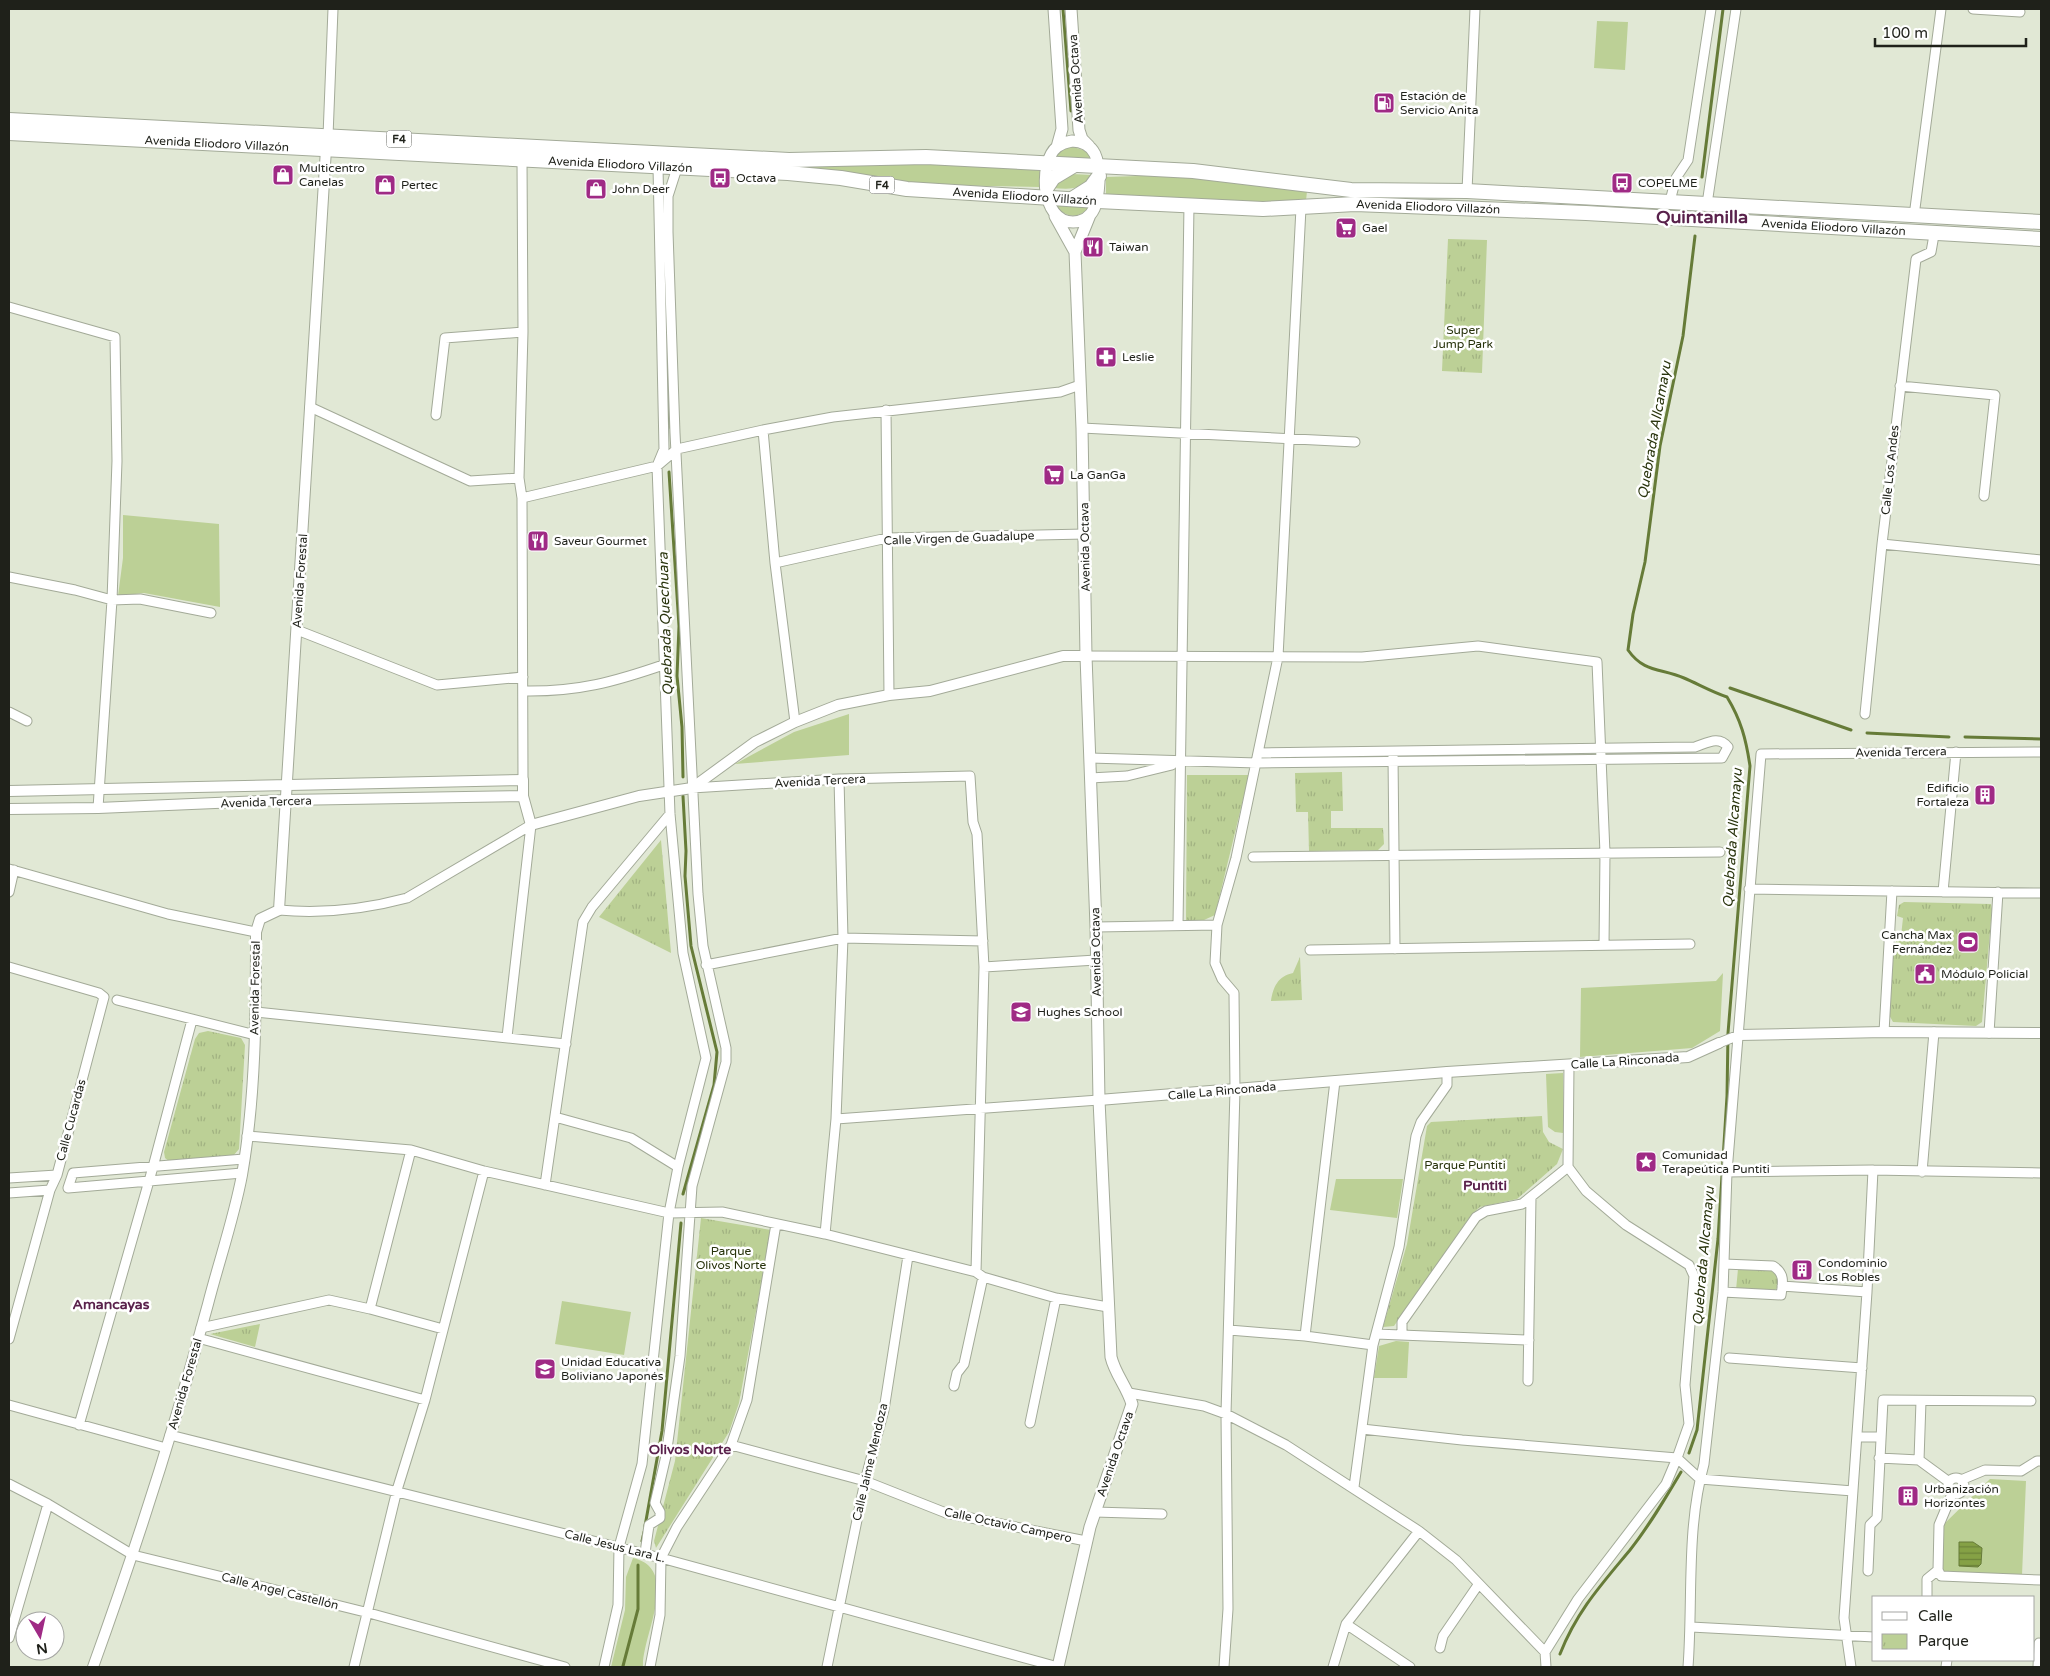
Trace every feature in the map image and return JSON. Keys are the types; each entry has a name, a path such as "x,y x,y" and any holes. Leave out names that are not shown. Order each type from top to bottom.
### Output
{"highway":[{"name":"Avenida Eliodoro Villazón","path":"9,120 327,143 522,160 788,173 841,178 907,189 1047,193 1072,200 1263,209 1355,204 1586,213 2041,239"},
{"name":"Avenida Eliodoro Villazón","path":"9,133 788,160 926,157 1073,166 1099,172 1193,171 1351,190 1467,191 2041,222"},
{"path":"1047,193 1053,178 1073,166"},
{"path":"1072,200 1091,187 1099,172"}],"main road":[{"name":"Avenida Octava","path":"1047,164 1056,147 1062,129 1054,9"},
{"name":"Avenida Octava","path":"1070,9 1079,130 1082,138 1098,157 1099,172"},
{"path":"1056,147 1072,141 1089,146"},
{"path":"1047,164 1047,193"},
{"path":"1098,201 1099,172"},
{"name":"Avenida Octava","path":"1047,193 1052,212 1075,252"},
{"name":"Avenida Octava","path":"1058,1667 1086,1541 1132,1404 1111,1357 1099,1100 1096,927 1086,656 1085,534 1075,252 1090,215 1098,201"},
{"path":"1052,212 1066,221 1075,222 1090,215"}],"street":[{"path":"327,143 333,9"},
{"path":"1467,191 1475,9"},
{"path":"1670,201 1676,178 1688,160 1711,9"},
{"path":"1707,204 1736,9"},
{"path":"1914,216 1941,9"},
{"path":"1972,9 2020,12"},
{"name":"Avenida Forestal","path":"93,1667 133,1555 166,1448 201,1328 242,1173 247,1136 255,1035 256,932 260,919 279,910 327,143"},
{"path":"507,1038 531,825 523,796 522,498 520,478 522,160"},
{"path":"604,1667 618,1605 619,1547 642,1464 669,1213 678,1167 706,1058 683,953 670,814 671,790 657,466 664,449 658,167"},
{"path":"645,1554 649,1525 660,1518 660,1512 655,1503 666,1456 680,1356 692,1211 692,1186 726,1062 726,1048 706,965 698,894 692,788 668,196 677,168"},
{"path":"1178,924 1184,656 1189,206"},
{"path":"1224,1667 1228,1609 1226,1414 1235,1090 1234,994 1222,979 1215,963 1217,925 1236,858 1278,657 1301,208"},
{"name":"Calle Los Andes","path":"1865,714 1882,544 1916,259 1931,252 1934,234"},
{"path":"9,307 116,337 117,461 112,600 98,808"},
{"path":"436,415 445,338 522,332"},
{"path":"522,498 657,466 677,449 763,430 833,417 886,410 1060,392 1080,385"},
{"path":"1900,386 1995,395 1984,496"},
{"path":"310,407 470,482 520,478"},
{"path":"886,410 888,695"},
{"path":"1082,428 1355,442"},
{"path":"763,430 775,563 795,722"},
{"name":"Calle Virgen de Guadalupe","path":"775,563 887,538 1085,534"},
{"path":"1882,544 2041,560"},
{"path":"9,577 112,600 140,599 211,613"},
{"path":"297,630 436,685 523,677"},
{"path":"692,788 755,742 795,722 838,705 888,695 930,691 1063,656 1362,657 1478,646 1597,662 1605,853 1604,945"},
{"path":"523,691 555,692 610,684 666,664"},
{"path":"9,712 27,721"},
{"path":"1090,758 1257,763 1722,758 1728,747 1724,741 1718,739 1695,747 1259,753"},
{"path":"1393,751 1395,948"},
{"path":"1943,892 1956,752"},
{"name":"Avenida Tercera","path":"1749,889 1761,754 2041,752"},
{"path":"1090,778 1127,776 1182,762"},
{"name":"Avenida Tercera","path":"531,825 639,796 671,790 839,779 970,776 973,822 977,834 983,941"},
{"path":"824,1234 836,1119 843,938 839,779"},
{"name":"Avenida Tercera","path":"9,791 523,780"},
{"name":"Avenida Tercera","path":"9,809 98,808 286,800 523,796"},
{"path":"545,1185 583,922 592,907 670,814"},
{"path":"279,910 310,913 386,904 407,898 531,825"},
{"path":"1253,857 1720,852"},
{"path":"9,892 11,869 168,914 256,932"},
{"path":"1688,1667 1693,1538 1700,1479 1704,1464 1723,1292 1727,1172 1749,889 2041,893"},
{"path":"1884,1032 1892,891"},
{"path":"1989,1032 1998,892"},
{"path":"1096,927 1178,924 1217,925"},
{"path":"706,965 843,938 983,941 980,1275 964,1364 957,1373 954,1386"},
{"path":"1310,950 1690,944"},
{"path":"984,967 1096,960"},
{"name":"Calle Cucardas","path":"9,967 104,997 57,1175 50,1190 9,1339"},
{"path":"117,1000 255,1035"},
{"path":"256,1012 566,1044"},
{"path":"79,1425 153,1167 192,1020"},
{"path":"1719,1043 1736,1037 1884,1032 2041,1033"},
{"path":"1922,1172 1934,1032"},
{"name":"Calle La Rinconada","path":"836,1119 1235,1090 1447,1072 1688,1057 1719,1043"},
{"path":"1546,1667 1546,1652 1578,1599 1666,1484 1689,1424 1685,1385 1694,1276 1689,1265 1626,1225 1586,1192 1568,1167 1569,1065"},
{"path":"1354,1487 1373,1346 1399,1247 1416,1136 1421,1122 1447,1085 1447,1072"},
{"path":"1305,1336 1335,1081"},
{"path":"555,1117 631,1138 678,1167"},
{"path":"247,1136 412,1150 484,1171 669,1213 692,1211 722,1212 824,1234 980,1275 1056,1298 1108,1307"},
{"path":"370,1309 412,1150"},
{"path":"242,1173 68,1188 73,1173 244,1159"},
{"path":"1402,1333 1402,1322 1476,1217 1486,1211 1522,1204 1568,1167"},
{"path":"1727,1172 1872,1170 2041,1173"},
{"path":"1851,1667 1844,1618 1852,1491 1858,1437 1872,1170"},
{"path":"354,1667 369,1613 397,1490 425,1400 484,1171"},
{"path":"9,1178 57,1175"},
{"path":"9,1192 50,1190"},
{"path":"1528,1381 1531,1198"},
{"path":"650,1667 660,1615 661,1558 677,1527 731,1446 747,1400 776,1224"},
{"name":"Calle Jaime Mendoza","path":"827,1667 864,1481 884,1410 908,1256"},
{"path":"1723,1292 1780,1296 1782,1286 1781,1274 1773,1266 1724,1264"},
{"path":"1782,1286 1867,1292"},
{"path":"1030,1423 1056,1298"},
{"path":"201,1328 329,1300 443,1329"},
{"path":"1229,1330 1305,1336 1373,1346"},
{"path":"1376,1334 1402,1333 1529,1340"},
{"path":"198,1338 425,1400"},
{"path":"1728,1358 1862,1368"},
{"path":"1128,1393 1204,1406 1226,1414 1286,1445 1354,1487 1419,1531 1456,1560 1478,1585 1546,1652"},
{"path":"1868,1571 1870,1525 1877,1518 1883,1400 2031,1401"},
{"path":"1919,1460 1922,1400"},
{"path":"9,1405 166,1448"},
{"path":"1362,1428 1462,1440 1677,1458 1700,1479 1852,1491"},
{"name":"Calle Jesus Lara L.","path":"170,1434 661,1558 1058,1667"},
{"path":"1858,1437 1881,1437"},
{"name":"Calle Octavio Campero","path":"731,1446 864,1481 946,1513 1086,1541"},
{"path":"1879,1458 1919,1460 1949,1482"},
{"path":"1949,1482 1956,1478 1961,1480 1986,1470 2021,1471 2037,1461 2041,1461"},
{"path":"1952,1494 1962,1492 1964,1487 1961,1480"},
{"path":"1949,1482 1948,1490 1952,1494"},
{"name":"Calle Angel Castellón","path":"9,1484 48,1504 133,1555 369,1613 565,1667"},
{"path":"1952,1494 1939,1525 1938,1570 1942,1576 2041,1580"},
{"path":"9,1638 48,1504"},
{"path":"1095,1512 1162,1514"},
{"path":"1333,1667 1346,1624 1419,1531"},
{"path":"1927,1596 1928,1579 1938,1570"},
{"path":"1440,1648 1443,1636 1478,1585"},
{"path":"1346,1624 1410,1667"},
{"path":"1691,1627 1872,1637"},
{"path":"2038,1643 2038,1667"}],"green space":[{"path":"1597,21 1628,22 1625,70 1594,68"},
{"path":"1070,146 1086,151 1092,160 1055,158 1061,150"},
{"path":"879,162 1042,168 1040,187 930,185 770,167"},
{"path":"1072,174 1091,175 1084,184 1075,188 1053,188 1058,181"},
{"path":"1171,175 1307,191 1306,201 1245,202 1106,196 1106,177"},
{"path":"1054,203 1091,205 1082,213 1072,216 1067,215"},
{"name":"Super Jump Park","path":"1448,239 1487,240 1482,373 1442,371"},
{"path":"123,515 219,524 220,607 144,593 118,596 123,558"},
{"path":"849,714 849,755 735,764 794,732"},
{"path":"1342,772 1343,811 1331,811 1331,828 1383,828 1384,844 1378,850 1309,851 1308,812 1296,812 1295,773"},
{"path":"1187,775 1249,775 1215,915 1204,920 1186,920"},
{"path":"661,840 671,953 599,917"},
{"path":"1904,902 1991,904 1982,1022 1976,1026 1893,1022 1888,1013 1894,944 1901,936 1903,918 1897,916 1899,905"},
{"path":"1300,957 1302,1000 1271,1001 1277,983 1288,974 1293,973"},
{"path":"1723,973 1720,1031 1692,1048 1580,1057 1581,988 1716,981"},
{"path":"208,1031 241,1038 245,1045 239,1149 233,1156 170,1162 165,1158 164,1152 195,1039 199,1033"},
{"path":"1563,1073 1563,1133 1555,1132 1548,1127 1546,1074"},
{"name":"Parque Puntiti","path":"1542,1116 1543,1132 1549,1142 1563,1149 1557,1164 1517,1199 1480,1207 1471,1215 1394,1326 1383,1327 1407,1244 1427,1126 1431,1122"},
{"path":"1336,1179 1403,1179 1397,1218 1330,1210"},
{"name":"Parque Olivos Norte","path":"701,1218 771,1230 739,1403 729,1432 656,1548 654,1541 675,1461"},
{"path":"1738,1269 1774,1270 1779,1278 1778,1287 1773,1292 1736,1290"},
{"path":"562,1301 631,1312 624,1355 555,1344"},
{"path":"260,1324 255,1347 210,1334"},
{"path":"1396,1341 1409,1342 1407,1378 1374,1378 1379,1346"},
{"path":"1990,1479 2026,1481 2022,1575 1944,1573 1942,1571 1943,1525"},
{"path":"633,1558 647,1565 655,1575 657,1589 656,1605 644,1654 643,1667 611,1667 625,1610 626,1577"}],"shaded area":[{"path":"1959,1542 1973,1542 1982,1548 1981,1564 1978,1567 1959,1566"}],"waterway":[{"name":"Quebrada Quechuara","path":"1063,9 1071,111"},
{"name":"Quebrada Allcamayu","path":"1702,177 1723,9"},
{"name":"Quebrada Allcamayu","path":"1689,1453 1697,1430 1718,1239 1727,1096 1728,1033 1750,766 1742,730 1727,697 1684,678 1640,663 1628,650 1633,614 1645,562 1660,446 1683,336 1695,236"},
{"name":"Quebrada Quechuara","path":"664,257 665,283"},
{"name":"Quebrada Quechuara","path":"668,359 668,428"},
{"name":"Quebrada Quechuara","path":"669,472 679,626 677,676 682,727 683,777"},
{"path":"1730,688 1851,730"},
{"path":"1867,733 1949,737"},
{"path":"1965,737 2041,739"},
{"name":"Quebrada Quechuara","path":"683,796 686,851 685,876 691,946 717,1052 714,1085 683,1194"},
{"name":"Quebrada Quechuara","path":"645,1526 662,1431 681,1223"},
{"name":"Quebrada Allcamayu","path":"1560,1654 1582,1611 1644,1531 1681,1472"},
{"name":"Quebrada Quechuara","path":"642,1541 644,1532"},
{"name":"Quebrada Quechuara","path":"623,1666 638,1609 638,1565"}],"place":[{"name":"Estación de Servicio Anita","path":"1384,103"},
{"name":"Multicentro Canelas","path":"283,175"},
{"name":"Octava","path":"720,178"},
{"name":"COPELME","path":"1622,183"},
{"name":"Pertec","path":"385,185"},
{"name":"John Deer","path":"596,189"},
{"name":"Gael","path":"1346,228"},
{"name":"Taiwan","path":"1093,247"},
{"name":"Leslie","path":"1106,357"},
{"name":"La GanGa","path":"1054,475"},
{"name":"Saveur Gourmet","path":"538,541"},
{"name":"Edificio Fortaleza","path":"1985,795"},
{"name":"Cancha Max Fernández","path":"1968,942"},
{"name":"Módulo Policial","path":"1925,974"},
{"name":"Hughes School","path":"1021,1012"},
{"name":"Comunidad Terapeútica Puntiti","path":"1646,1162"},
{"name":"Condominio Los Robles","path":"1802,1270"},
{"name":"Unidad Educativa Boliviano Japonés","path":"545,1369"},
{"name":"Urbanización Horizontes","path":"1908,1496"}],"district":[{"name":"Quintanilla","path":"1702,217"},
{"name":"Puntiti","path":"1485,1185"},
{"name":"Amancayas","path":"111,1304"},
{"name":"Olivos Norte","path":"690,1449"}]}
